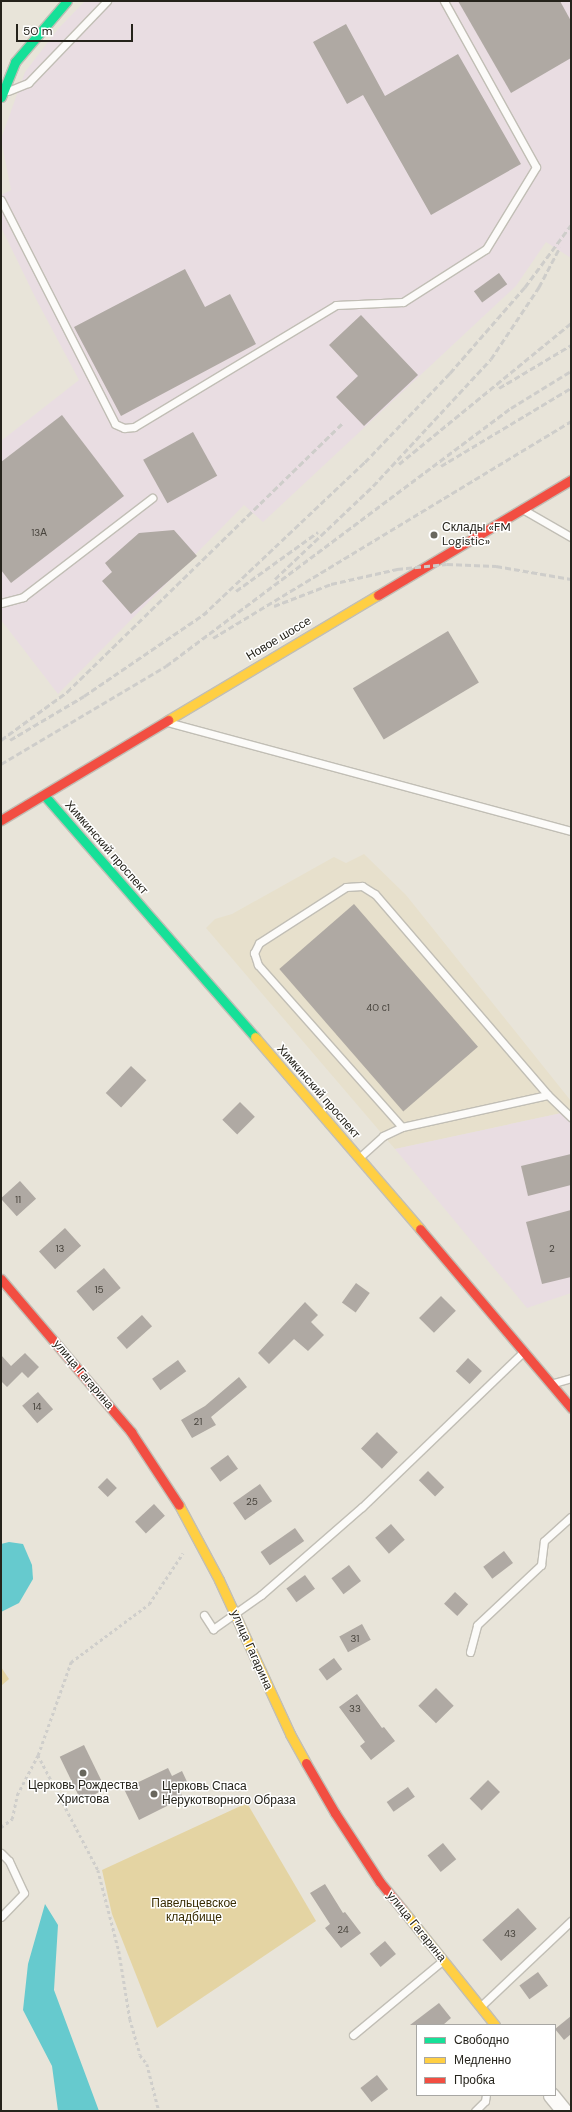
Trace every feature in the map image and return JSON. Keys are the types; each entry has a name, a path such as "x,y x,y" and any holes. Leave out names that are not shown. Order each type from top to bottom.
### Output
{"street":[{"path":"2,95 14,62 67,1"},
{"name":"Новое шоссе","path":"1,820 521,508 571,480"},
{"name":"Химкинский проспект","path":"44,795 360,1158 571,1408"},
{"name":"улица Гагарина","path":"1,1279 131,1432 171,1491 196,1536 234,1613 290,1734 334,1813 380,1882 494,2024"},
{"path":"552,2096 564,2111"}],"lane":[{"path":"2,95 28,83 107,1"},
{"path":"1,200 115,424 124,428 134,427 336,305 403,302 486,249 536,167 444,1"},
{"path":"1,603 23,597 152,498"},
{"path":"521,508 571,537"},
{"path":"166,722 571,831"},
{"path":"402,1127 258,965 254,953 259,943 346,886 362,886 375,894 548,1095 571,1117"},
{"path":"360,1158 384,1136 402,1127 548,1095"},
{"path":"204,1615 212,1629 261,1594 362,1507 523,1352"},
{"path":"550,1384 571,1378"},
{"path":"470,1652 477,1625 541,1565 544,1541 571,1517"},
{"path":"1,1853 9,1861 24,1893 1,1917"},
{"path":"480,2007 571,1921"},
{"path":"353,2035 443,1961"},
{"path":"475,2111 485,2101 486,2096"}],"path":[{"path":"1,1827 12,1819 17,1795 38,1755 71,1662 148,1604 196,1536"},
{"path":"38,1755 96,1864 119,1951 130,2019 140,2055 146,2064 158,2111"}],"shaded area":[{"path":"85,1 571,1 571,258 546,242 516,286 263,522 244,505 58,694 1,620 1,441 79,380 36,299 1,227 1,195 11,190 1,139 25,72 58,29"},
{"path":"364,854 406,895 571,1101 571,1111 395,1149 206,928 215,919 232,914 334,857 346,863"},
{"path":"571,1111 571,1293 527,1308 395,1149"}],"green space":[{"path":"1,1667 9,1679 1,1686"},
{"name":"Павельцевское кладбище","path":"247,1803 316,1921 157,2028 112,1914 102,1870"}],"water":[{"path":"9,1542 23,1544 32,1565 33,1579 19,1603 1,1612 1,1544"},
{"path":"45,1904 58,1925 54,1990 99,2111 58,2111 52,2066 23,2010 28,1964"}],"building":[{"path":"458,1 560,1 571,21 571,58 511,93"},
{"path":"346,24 385,96 458,54 521,164 431,215 363,95 347,104 313,42"},
{"path":"185,269 205,307 230,294 256,344 121,416 74,327"},
{"path":"499,273 507,284 482,303 474,291"},
{"path":"361,315 418,375 364,426 336,397 358,376 329,345"},
{"path":"62,415 124,496 11,583 1,570 1,462"},
{"path":"193,432 217,476 167,503 143,460"},
{"path":"174,530 197,556 131,614 102,581 112,572 105,563 139,533"},
{"path":"448,631 479,682 384,740 353,688"},
{"path":"354,904 478,1047 403,1112 279,969"},
{"path":"131,1066 146,1080 121,1107 106,1093"},
{"path":"240,1102 255,1117 237,1135 222,1120"},
{"path":"571,1154 571,1185 528,1196 521,1166"},
{"path":"20,1181 36,1199 17,1216 1,1198"},
{"path":"571,1210 571,1277 542,1284 526,1222"},
{"path":"65,1228 81,1246 55,1269 39,1251"},
{"path":"104,1268 121,1288 93,1311 76,1291"},
{"path":"356,1283 370,1293 356,1312 342,1302"},
{"path":"441,1296 456,1311 434,1333 419,1318"},
{"path":"305,1302 318,1315 311,1322 324,1335 308,1351 294,1339 269,1364 258,1353"},
{"path":"142,1315 152,1326 127,1349 117,1338"},
{"path":"25,1353 39,1367 28,1378 22,1372 7,1387 1,1381 1,1355 11,1366"},
{"path":"468,1358 482,1371 470,1384 456,1371"},
{"path":"178,1360 186,1371 160,1390 152,1379"},
{"path":"239,1377 247,1387 211,1417 216,1425 192,1438 181,1420 205,1406"},
{"path":"38,1392 53,1409 37,1423 22,1406"},
{"path":"377,1432 398,1452 382,1469 361,1449"},
{"path":"228,1455 238,1469 220,1482 210,1468"},
{"path":"428,1471 444,1487 435,1496 419,1480"},
{"path":"107,1478 117,1488 108,1497 98,1487"},
{"path":"260,1484 272,1501 245,1520 233,1503"},
{"path":"154,1504 165,1516 146,1533 135,1522"},
{"path":"391,1524 405,1540 389,1554 375,1538"},
{"path":"295,1528 304,1541 270,1565 261,1552"},
{"path":"504,1551 513,1563 492,1579 483,1567"},
{"path":"349,1565 361,1581 343,1594 331,1578"},
{"path":"305,1575 315,1589 296,1602 286,1589"},
{"path":"455,1592 468,1604 457,1616 444,1604"},
{"path":"362,1624 371,1640 348,1652 339,1637"},
{"path":"334,1658 342,1669 327,1680 319,1669"},
{"path":"436,1688 454,1706 436,1723 418,1706"},
{"path":"357,1694 382,1728 384,1727 395,1741 371,1760 360,1746 365,1742 339,1707"},
{"name":"Церковь Рождества Христова","path":"84,1745 105,1789 81,1801 60,1757"},
{"name":"Церковь Спаса Нерукотворного Образа","path":"168,1768 172,1776 182,1771 189,1786 180,1791 183,1798 139,1820 124,1789"},
{"path":"488,1780 500,1792 482,1810 470,1798"},
{"path":"408,1787 415,1797 394,1812 387,1802"},
{"path":"443,1843 456,1859 441,1872 427,1856"},
{"path":"325,1884 343,1913 345,1912 361,1933 341,1948 325,1928 330,1924 310,1893"},
{"path":"518,1908 537,1929 501,1961 482,1940"},
{"path":"385,1941 396,1954 381,1967 370,1954"},
{"path":"538,1972 548,1986 529,1999 519,1986"},
{"path":"439,2003 451,2018 444,2024 410,2025"},
{"path":"571,2016 571,2034 564,2040 556,2028"},
{"path":"377,2075 388,2089 372,2102 360,2088"}],"railway":[{"path":"203,615 365,462 450,373 525,287 571,225"},
{"path":"275,579 373,486 491,359 539,287 560,247"},
{"path":"399,464 571,323"},
{"path":"499,388 571,345"},
{"path":"1,764 166,666 511,408 571,371"},
{"path":"441,466 571,388"},
{"path":"213,638 571,421"},
{"path":"1,740 67,692 343,423"},
{"path":"236,591 318,532"},
{"path":"274,606 331,584 397,569 447,564 496,566 571,579"},
{"path":"10,740 84,696 207,612"}],"traffic: fast":[{"path":"1,97 15,62 67,1"},
{"path":"44,795 255,1037"}],"traffic: slow":[{"path":"168,720 378,595"},
{"path":"255,1037 420,1229"},
{"path":"179,1505 219,1580 290,1734 306,1763"},
{"path":"402,1909 494,2024"}],"traffic: jam":[{"path":"378,595 571,480"},
{"path":"1,820 168,720"},
{"path":"420,1229 571,1408"},
{"path":"1,1279 131,1432 179,1505"},
{"path":"306,1763 335,1813 380,1882 402,1909"}],"place":[{"name":"Склады «FM Logistic»","path":"434,535"},
{"name":"Церковь Рождества Христова","path":"83,1773"},
{"name":"Церковь Спаса Нерукотворного Образа","path":"154,1794"}]}
